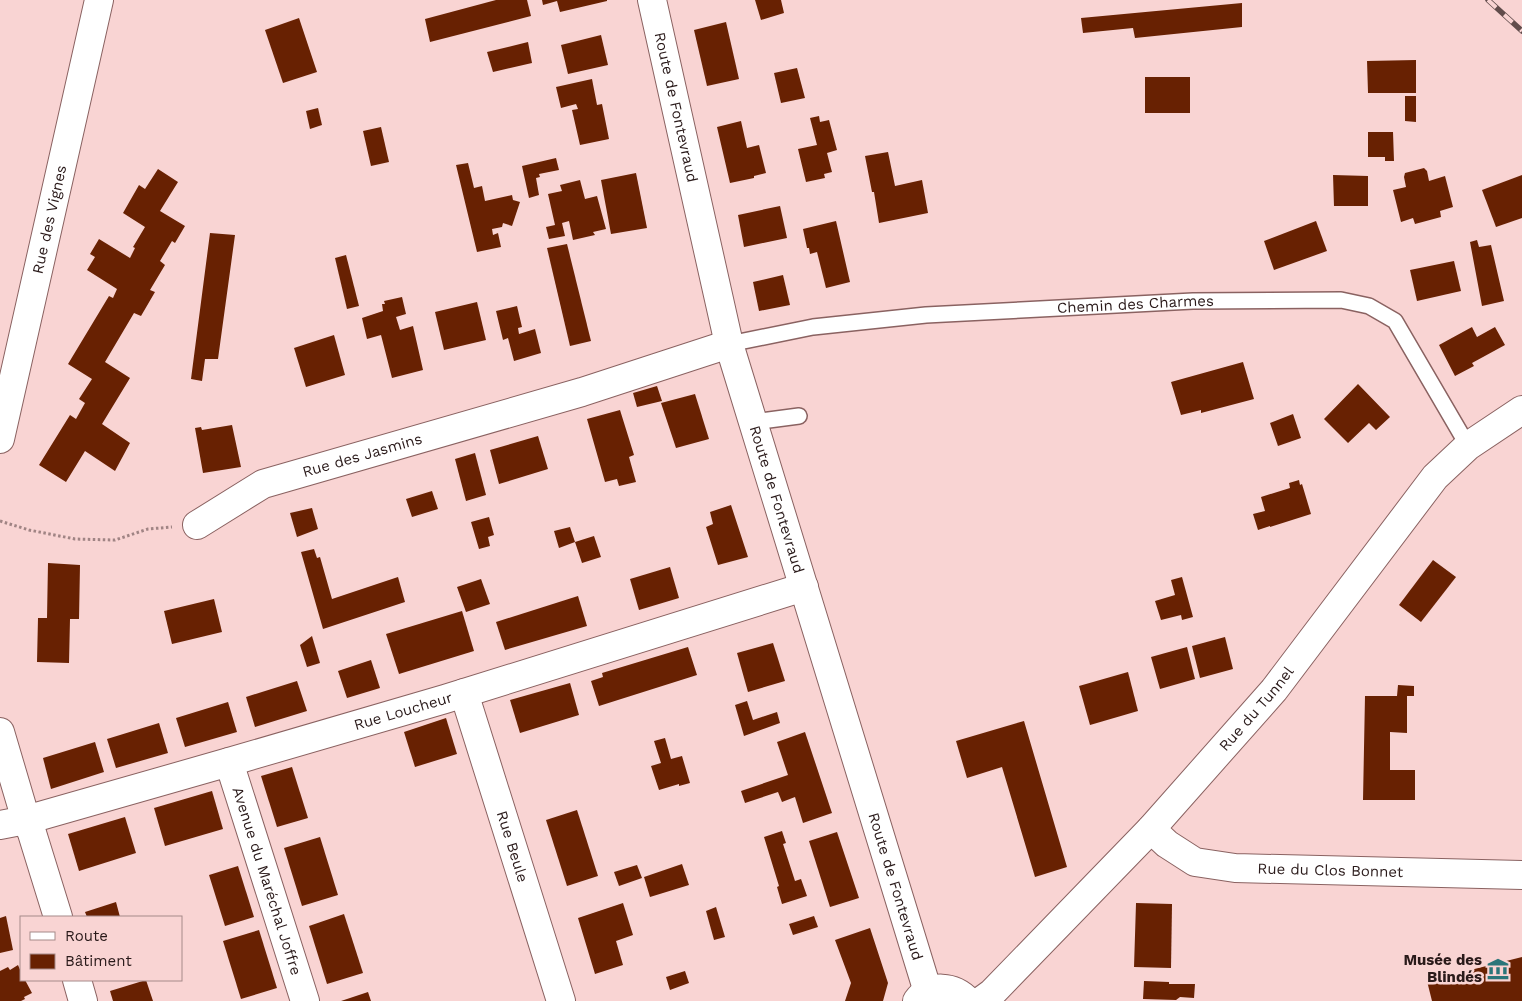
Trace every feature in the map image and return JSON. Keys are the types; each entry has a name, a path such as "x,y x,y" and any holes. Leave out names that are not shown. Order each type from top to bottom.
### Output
{"street":[{"name":"Rue des Vignes","path":"0,439 99,0"},
{"name":"Route de Fontevraud","path":"652,0 729,344 804,587 923,996"},
{"name":"Rue des Jasmins","path":"197,525 263,484 582,392 729,344"},
{"name":"Rue du Tunnel","path":"981,1001 992,993 1151,830 1274,690 1435,477 1468,446 1522,410"},
{"name":"Rue Loucheur","path":"13,822 229,762 464,693 804,587"},
{"name":"Rue Beule","path":"464,693 561,1001"},
{"path":"0,732 13,822 32,833 58,916"},
{"name":"Avenue du Maréchal Joffre","path":"229,762 305,1001"},
{"name":"Rue du Clos Bonnet","path":"1151,830 1167,844 1195,862 1235,868 1522,874"},
{"path":"77,981 83,1001"},
{"path":"923,996 937,988 946,988 956,991 968,1001"}],"lane":[{"name":"Chemin des Charmes","path":"729,344 813,326 926,315 1193,301 1341,300 1369,306 1394,321 1468,446"},
{"path":"753,422 799,416"}],"path":[{"path":"0,521 29,530 75,539 115,540 148,529 197,525"}],"building":[{"path":"496,0 527,0 531,16 430,42 425,19"},
{"path":"542,0 607,1 560,12 557,1 543,5"},
{"path":"755,0 781,0 784,13 761,20"},
{"path":"1242,3 1242,27 1135,38 1133,28 1083,33 1081,18"},
{"path":"299,18 317,72 283,83 265,30"},
{"path":"726,22 739,79 707,86 694,30"},
{"path":"601,35 608,65 568,74 561,45"},
{"path":"528,42 532,63 493,72 487,52"},
{"path":"1416,60 1416,93 1368,93 1367,61"},
{"path":"797,68 805,98 781,103 774,73"},
{"path":"1145,77 1190,77 1190,113 1145,113"},
{"path":"592,79 597,105 602,104 609,139 580,145 572,110 578,109 576,104 561,108 556,87"},
{"path":"1405,96 1416,96 1416,122 1405,121"},
{"path":"318,108 322,125 310,129 306,111"},
{"path":"819,116 820,122 829,120 837,150 827,153 832,172 824,174 825,178 806,182 798,149 817,145 810,118"},
{"path":"741,121 747,148 759,145 766,173 754,176 754,178 730,183 717,127"},
{"path":"381,127 389,162 371,166 363,131"},
{"path":"1368,132 1393,132 1394,161 1385,161 1385,157 1368,157"},
{"path":"888,152 895,186 922,180 928,213 879,223 865,156"},
{"path":"556,158 559,170 539,174 540,177 536,178 539,195 529,198 522,166"},
{"path":"468,163 474,188 482,186 485,201 512,195 513,200 520,202 512,226 503,223 502,227 492,229 493,235 498,233 501,247 477,252 456,165"},
{"path":"1424,168 1427,171 1429,181 1445,176 1453,207 1440,211 1441,217 1415,224 1413,218 1401,222 1393,190 1406,187 1405,173"},
{"path":"158,169 178,182 160,211 185,226 175,243 172,241 160,261 165,265 150,290 155,292 141,316 134,313 105,362 130,378 102,424 130,443 115,471 85,451 66,482 39,465 70,415 76,419 85,403 79,399 92,379 68,364 109,296 113,298 117,289 87,270 95,257 90,254 99,239 130,258 135,248 133,247 145,227 123,213 139,185 145,189"},
{"path":"636,173 647,228 611,234 601,180"},
{"path":"1333,175 1368,176 1368,206 1334,206"},
{"path":"1522,175 1522,218 1496,227 1482,190"},
{"path":"580,180 585,199 597,196 606,229 593,232 595,235 573,240 569,221 562,223 565,236 549,239 546,227 555,225 548,194 562,191 560,185"},
{"path":"780,206 787,238 744,247 738,215"},
{"path":"836,221 850,282 826,288 817,252 810,254 803,229"},
{"path":"1316,221 1327,251 1274,270 1264,241"},
{"path":"210,233 235,235 218,359 205,359 202,381 191,379"},
{"path":"1477,240 1479,247 1491,245 1504,301 1482,306 1470,242"},
{"path":"567,244 591,341 570,346 547,248"},
{"path":"346,255 359,306 347,309 335,258"},
{"path":"1454,261 1461,291 1417,301 1410,270"},
{"path":"783,275 790,305 759,311 753,282"},
{"path":"402,297 406,314 396,317 400,330 413,326 423,370 392,378 381,335 367,339 362,318 383,311 382,304 385,304 384,301"},
{"path":"477,302 486,340 444,350 435,312"},
{"path":"517,306 522,327 518,328 519,334 535,329 541,353 514,361 508,338 503,340 496,311"},
{"path":"1472,327 1477,337 1495,327 1505,345 1472,363 1474,366 1455,376 1439,345"},
{"path":"334,335 345,375 306,387 294,348"},
{"path":"1243,362 1254,399 1201,413 1201,410 1181,415 1171,382"},
{"path":"1358,384 1390,417 1376,430 1369,423 1348,443 1324,419"},
{"path":"657,386 662,401 637,407 633,393"},
{"path":"695,394 709,439 676,448 661,403"},
{"path":"620,410 634,455 629,457 636,482 619,486 617,479 605,482 587,419"},
{"path":"1293,414 1301,438 1278,446 1270,423"},
{"path":"232,425 241,467 203,473 195,428 201,427 202,430"},
{"path":"538,436 548,469 499,484 490,450"},
{"path":"475,453 486,495 466,501 455,459"},
{"path":"1299,480 1311,514 1258,530 1253,514 1265,511 1261,497 1290,488 1289,483"},
{"path":"432,491 438,509 412,517 406,499"},
{"path":"731,505 748,557 718,565 706,527 713,524 710,512"},
{"path":"312,508 318,529 297,537 290,513"},
{"path":"489,517 494,535 488,537 490,546 479,549 471,522"},
{"path":"570,527 575,542 559,548 554,531"},
{"path":"594,536 601,557 582,563 575,542"},
{"path":"314,549 317,558 320,557 332,599 398,577 405,602 323,629 301,552"},
{"path":"1433,560 1456,577 1421,622 1399,605"},
{"path":"48,563 80,565 79,619 70,619 69,663 37,662 38,618 47,618"},
{"path":"670,567 679,598 639,610 630,579"},
{"path":"1182,577 1193,617 1182,620 1181,615 1161,620 1155,601 1175,595 1171,580"},
{"path":"481,579 490,604 466,612 457,587"},
{"path":"578,596 587,626 505,650 496,622"},
{"path":"214,599 222,632 172,644 164,611"},
{"path":"462,611 474,651 399,674 386,634"},
{"path":"312,636 320,663 307,667 300,645"},
{"path":"1225,637 1233,669 1200,678 1192,646"},
{"path":"773,643 785,681 748,692 737,653"},
{"path":"688,647 697,675 599,706 591,681 603,677 602,673"},
{"path":"1187,647 1195,679 1160,689 1151,657"},
{"path":"371,660 380,688 347,698 338,671"},
{"path":"1128,672 1138,711 1090,725 1079,686"},
{"path":"297,681 307,711 255,727 246,697"},
{"path":"570,683 579,715 520,733 510,700"},
{"path":"1398,685 1414,686 1414,696 1407,696 1407,733 1390,732 1390,770 1415,770 1415,800 1363,800 1365,696 1397,696"},
{"path":"747,701 753,720 777,712 780,723 744,736 735,705"},
{"path":"228,702 237,732 185,747 176,718"},
{"path":"446,718 457,754 415,767 404,732"},
{"path":"1024,721 1067,867 1035,877 1002,767 967,778 956,741"},
{"path":"159,723 168,753 116,768 107,739"},
{"path":"805,732 832,813 803,823 795,797 782,802 778,792 745,803 741,791 788,775 777,742"},
{"path":"665,738 671,759 682,756 690,783 659,790 651,766 661,763 654,741"},
{"path":"95,742 104,772 51,789 43,758"},
{"path":"292,767 308,818 277,827 261,776"},
{"path":"212,791 223,829 165,846 154,808"},
{"path":"577,810 598,876 567,886 546,820"},
{"path":"125,817 136,853 79,871 68,834"},
{"path":"782,831 786,843 783,844 795,881 801,879 807,896 782,904 777,887 779,886 764,837"},
{"path":"837,832 859,898 830,907 809,841"},
{"path":"320,837 338,895 302,906 284,848"},
{"path":"682,864 689,885 650,897 644,877"},
{"path":"637,865 642,878 619,886 614,872"},
{"path":"238,866 254,917 225,926 209,875"},
{"path":"116,902 120,916 87,916 85,912"},
{"path":"623,903 633,935 616,941 623,965 595,974 578,918"},
{"path":"1136,903 1172,904 1171,968 1134,967"},
{"path":"716,907 725,937 714,940 706,911"},
{"path":"344,914 363,973 327,984 309,926"},
{"path":"6,916 13,950 0,953 0,918"},
{"path":"814,916 818,927 793,935 789,924"},
{"path":"870,928 888,983 883,1001 845,1001 851,983 835,940"},
{"path":"259,930 277,988 241,999 223,941"},
{"name":"Musée des Blindés","path":"1522,957 1522,1001 1432,1001 1427,981"},
{"path":"18,965 20,981 26,981 32,993 21,1001 0,1001 0,971 8,967 10,970"},
{"path":"685,971 689,983 670,990 666,977"},
{"path":"146,981 153,1001 113,1001 110,991"},
{"path":"1144,981 1169,982 1169,984 1195,984 1194,998 1180,997 1176,1000 1143,999"},
{"path":"368,992 371,1001 341,1001"}],"railway":[{"path":"1488,0 1522,31"}],"place":[{"name":"Musée des Blindés","path":"1498,969"}]}
